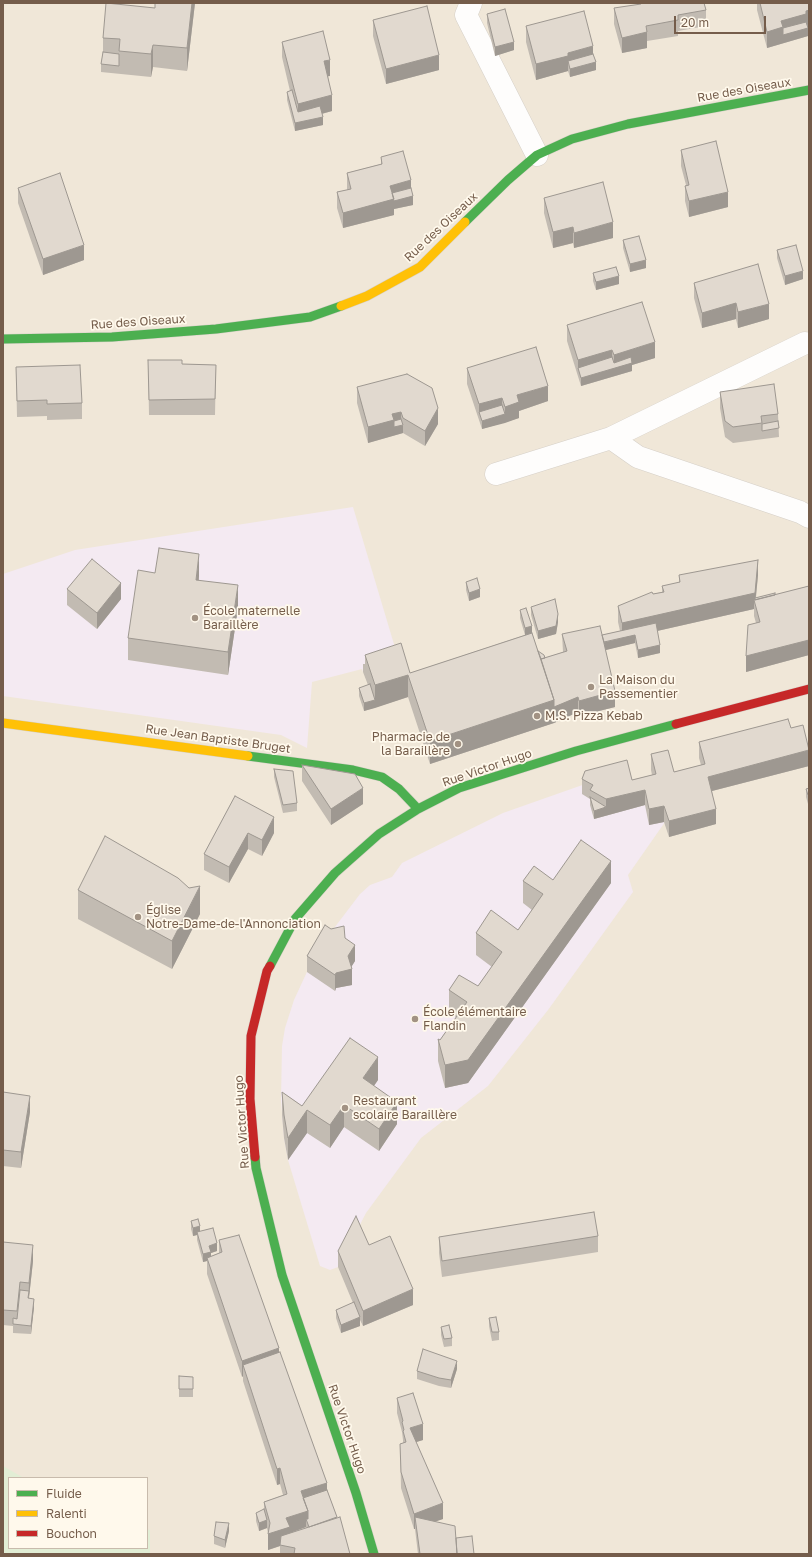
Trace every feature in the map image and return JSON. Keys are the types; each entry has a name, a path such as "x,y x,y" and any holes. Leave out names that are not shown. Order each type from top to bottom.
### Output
{"street":[{"path":"471,3 466,15 537,155"},
{"name":"Rue des Oiseaux","path":"3,339 112,337 216,329 310,317 367,296 420,268 508,180 537,155 572,139 628,124 809,90"},
{"path":"496,474 611,438 805,343"},
{"path":"611,438 638,457 800,512 809,517"},
{"name":"Rue Victor Hugo","path":"374,1554 356,1493 282,1275 256,1168 250,1099 251,1036 267,972 295,919 335,873 379,834 418,808 459,788 576,751 670,724 809,689"},
{"name":"Rue Jean Baptiste Bruget","path":"3,723 353,770 382,777 399,789 418,808"}],"shaded area":[{"path":"3,3 809,3 809,1554 3,1554"},
{"name":"École maternelle Baraillère","path":"353,507 399,661 363,672 362,669 312,682 307,748 281,735 3,696 3,574 75,550"},
{"name":"École élémentaire Flandin","path":"625,770 632,795 656,790 665,822 628,875 633,892 548,1010 488,1086 421,1138 366,1213 338,1267 330,1270 320,1266 288,1160 284,1138 281,1100 282,1046 285,1028 294,1000 312,961 325,940 360,894 370,885 392,877 402,863 503,813"}],"green space":[{"path":"3,1466 22,1477 8,1477 8,1549 148,1549 148,1529 150,1530 150,1554 3,1554"}],"building":[{"path":"106,3 155,8 155,3 192,3 187,48 153,45 151,54 119,51 120,39 103,38"},
{"path":"640,3 704,3 706,10 678,15 678,20 646,26 647,32 622,38 614,8 641,4"},
{"path":"760,3 809,3 809,10 806,11 806,14 781,21 783,27 767,32"},
{"path":"427,6 439,55 386,69 373,20"},
{"path":"505,9 514,42 495,47 487,14"},
{"path":"584,11 593,46 568,53 568,56 536,64 526,26"},
{"path":"806,22 808,28 783,35 783,28"},
{"path":"323,31 330,60 324,61 332,95 298,104 282,42"},
{"path":"103,52 119,54 119,66 101,64"},
{"path":"593,54 596,62 570,69 568,61"},
{"path":"292,90 298,112 320,106 323,117 295,123 287,92"},
{"path":"716,141 728,192 689,201 685,186 689,185 681,150"},
{"path":"403,151 411,180 390,186 394,199 343,213 337,192 351,189 347,173 382,164 381,157"},
{"path":"60,173 84,245 43,259 18,188"},
{"path":"603,182 613,222 574,233 573,227 553,232 544,198"},
{"path":"411,188 413,196 394,201 392,193"},
{"path":"639,236 646,260 630,264 623,240"},
{"path":"796,245 803,271 785,276 777,250"},
{"path":"758,264 769,304 738,312 736,303 702,313 694,283"},
{"path":"616,267 619,276 596,282 593,273"},
{"path":"642,302 655,342 614,355 612,350 578,360 567,325"},
{"path":"536,347 548,386 517,395 519,402 505,407 502,398 479,404 467,368"},
{"path":"612,357 614,363 631,357 632,363 581,378 578,368"},
{"path":"148,360 182,360 182,364 216,365 215,399 149,400"},
{"path":"80,365 82,403 47,404 47,400 17,401 16,367"},
{"path":"407,374 432,388 438,408 425,431 403,418 401,412 392,414 394,420 368,427 357,387"},
{"path":"774,384 778,414 761,416 762,423 733,427 725,421 720,392"},
{"path":"502,405 505,414 482,421 479,412"},
{"path":"401,419 403,425 394,427 394,421"},
{"path":"778,421 779,428 762,431 762,424"},
{"path":"159,548 199,554 196,580 238,585 228,652 128,638 138,570 155,573"},
{"path":"92,559 121,583 97,613 67,589"},
{"path":"758,560 755,593 622,623 618,606 652,592 653,594 664,592 662,586 680,582 679,575"},
{"path":"477,578 480,589 469,593 466,582"},
{"path":"809,586 809,640 746,656 748,625 760,622 754,600"},
{"path":"775,593 775,595 755,600 755,598"},
{"path":"555,599 558,614 556,626 538,631 531,607"},
{"path":"526,608 532,626 525,628 520,610"},
{"path":"656,623 660,645 638,650 635,635 604,642 602,635"},
{"path":"600,626 615,691 579,701 578,697 554,707 554,700 541,659 567,651 562,634"},
{"path":"532,633 554,700 430,741 408,675 375,685 365,655 401,643 410,673"},
{"path":"538,651 544,655 545,658 541,659"},
{"path":"370,684 375,700 364,703 359,688"},
{"path":"788,719 791,728 803,725 809,750 708,777 716,809 669,821 664,806 649,809 645,790 606,799 590,790 593,785 582,779 585,771 627,760 632,780 656,774 651,754 668,750 674,772 705,764 699,742"},
{"path":"302,765 355,774 363,788 331,809"},
{"path":"274,769 293,771 297,803 283,805"},
{"path":"809,788 809,795 808,795 806,789"},
{"path":"235,796 274,817 262,840 248,833 229,867 204,854"},
{"path":"590,797 606,807 594,811"},
{"path":"105,836 178,878 189,888 200,886 172,941 78,890"},
{"path":"581,840 611,861 468,1060 445,1065 438,1039 440,1040 467,1002 449,990 459,975 478,986 502,952 476,933 491,910 518,930 543,894 523,881 534,866 553,880"},
{"path":"325,925 331,929 344,926 345,938 355,945 348,956 352,969 336,973 335,975 307,956"},
{"path":"350,1038 378,1057 363,1078 397,1102 379,1129 344,1105 330,1125 307,1110 288,1138 282,1092 302,1106"},
{"path":"3,1092 30,1096 21,1152 3,1150"},
{"path":"594,1212 598,1236 442,1261 439,1237"},
{"path":"356,1216 369,1245 390,1236 413,1289 363,1311 338,1251"},
{"path":"198,1219 200,1226 193,1228 191,1221"},
{"path":"213,1228 217,1243 209,1246 211,1252 203,1254 197,1232"},
{"path":"239,1235 279,1348 242,1361 207,1258 222,1252 219,1240"},
{"path":"3,1242 33,1245 29,1283 20,1282 17,1311 3,1310"},
{"path":"20,1290 29,1291 28,1298 34,1299 31,1326 13,1324 13,1318 17,1319"},
{"path":"354,1302 360,1317 341,1325 336,1310"},
{"path":"496,1317 499,1332 492,1332 489,1318"},
{"path":"449,1325 452,1338 444,1339 441,1327"},
{"path":"423,1349 457,1361 451,1380 417,1371"},
{"path":"280,1352 327,1483 301,1491 308,1511 286,1518 290,1527 268,1534 270,1523 264,1502 287,1494 280,1468 277,1469 243,1365"},
{"path":"179,1376 193,1377 193,1389 179,1389"},
{"path":"413,1393 423,1424 410,1428 443,1503 414,1514 401,1472 400,1444 406,1442 403,1431 403,1421 397,1398"},
{"path":"327,1490 337,1517 309,1527 306,1519 308,1519 308,1511 303,1498"},
{"path":"264,1509 267,1520 259,1523 256,1513"},
{"path":"340,1517 350,1554 294,1554 295,1548 280,1545 281,1536"},
{"path":"415,1517 455,1526 457,1554 420,1554"},
{"path":"216,1522 229,1523 225,1540 214,1536"},
{"path":"472,1536 474,1554 457,1554 456,1538"}],"traffic: fast":[{"path":"465,222 508,180 537,155 572,139 628,124 809,90"},
{"path":"3,339 112,337 216,329 310,317 341,306"},
{"path":"270,966 295,919 335,873 379,834 418,809 459,788 576,751 676,724"},
{"path":"248,756 353,770 382,777 399,789 418,809"},
{"path":"255,1157 256,1168 282,1275 356,1493 374,1554"}],"traffic: slow":[{"path":"341,306 367,296 420,267 465,222"},
{"path":"3,723 248,756"}],"traffic: jam":[{"path":"676,724 809,689"},
{"path":"255,1157 250,1099 251,1036 267,971 270,966"}],"place":[{"name":"École maternelle Baraillère","path":"195,618"},
{"name":"La Maison du Passementier","path":"591,687"},
{"name":"M.S. Pizza Kebab","path":"537,716"},
{"name":"Pharmacie de la Baraillère","path":"458,744"},
{"name":"Église Notre-Dame-de-l'Annonciation","path":"138,917"},
{"name":"École élémentaire Flandin","path":"415,1019"},
{"name":"Restaurant scolaire Baraillère","path":"345,1108"}]}
